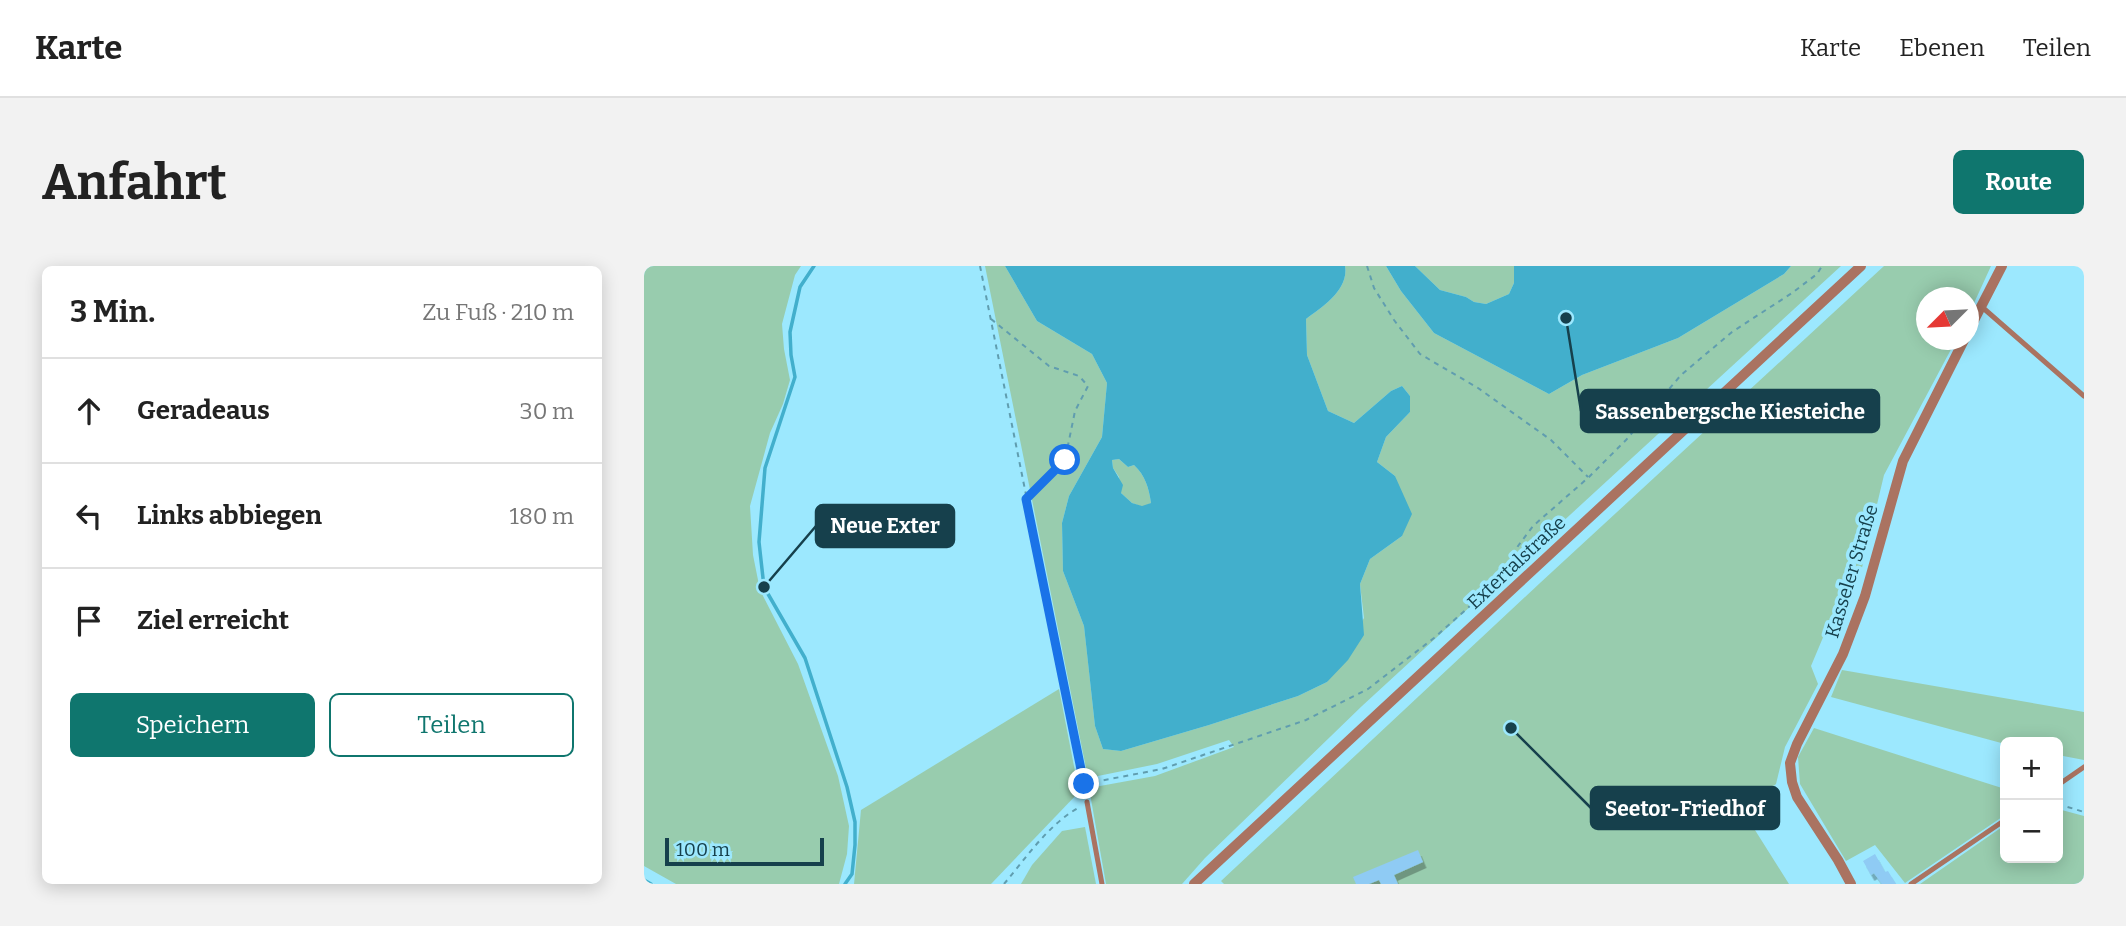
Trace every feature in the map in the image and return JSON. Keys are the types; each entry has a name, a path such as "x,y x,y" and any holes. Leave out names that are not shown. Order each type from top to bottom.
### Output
{"street":[{"name":"Extertalstraße","path":"1194,884 1861,266"},
{"path":"1979,313 2002,266"},
{"name":"Kasseler Straße","path":"1852,884 1797,797 1790,763 1843,654 1865,596 1903,461 1959,350"}],"lane":[{"path":"1982,307 2084,396"},
{"path":"2063,782 2084,767"},
{"path":"1087,802 1102,884"},
{"path":"1911,884 2000,823"}],"path":[{"path":"980,266 1087,802 1060,822 1003,884"},
{"path":"1367,266 1374,288 1420,354 1478,388 1551,440 1589,477"},
{"path":"1084,784 1162,769 1216,751 1306,720 1367,689 1434,638 1506,574 1518,546 1533,526 1626,440 1681,375 1732,332 1793,293 1817,274 1822,266"},
{"path":"990,318 1049,366 1079,376 1088,386 1075,411 1065,460 1026,499"},
{"path":"2063,805 2084,811"}],"green space":[{"path":"644,266 801,266 795,275 782,324 790,380 770,433 750,506 753,555 760,590 798,664 838,776 849,826 847,854 839,884 676,884 644,866"},
{"path":"985,266 1005,266 1037,321 1092,354 1107,383 1102,437 1069,496 1062,523 1063,571 1084,626 1095,726 1103,749 1121,751 1298,696 1327,682 1364,618 1360,584 1370,559 1402,536 1395,476 1377,462 1386,437 1410,412 1410,396 1402,386 1391,391 1354,423 1328,411 1307,355 1306,319 1339,290 1345,275 1345,266 1386,266 1401,291 1434,333 1549,394 1582,375 1678,338 1784,274 1791,266 1841,266 1362,706 1205,858 1182,884 1106,884 1089,788 1155,776 1234,747 1229,740 1157,764 1088,778"},
{"path":"1415,266 1514,266 1514,283 1509,294 1486,304 1474,302 1440,290"},
{"path":"1884,266 1991,266 1979,292 1979,287 1916,287 1916,350 1951,350 1884,475 1861,572 1840,597 1811,666 1818,684 1785,747 1776,784 1743,811 1789,884 1224,884 1221,881"},
{"path":"1119,459 1128,467 1134,465 1141,473 1148,487 1151,503 1143,507 1132,503 1121,493 1119,477 1113,468 1112,460"},
{"path":"1842,670 2084,712 2084,760 2063,756 2063,737 2000,737 2000,743 1831,697"},
{"path":"1059,689 1079,792 991,884 854,884 861,810"},
{"path":"1814,728 2000,787 2000,818 1905,883 1875,845 1846,861 1800,784 1798,757"},
{"path":"2063,810 2084,816 2084,884 1920,884 2000,828 2000,863 2063,863"},
{"path":"1085,827 1096,884 1021,884 1032,865 1062,831"}],"water":[{"path":"1005,266 1345,266 1343,283 1339,290 1306,319 1307,355 1328,411 1354,423 1391,391 1402,386 1410,396 1410,412 1386,437 1377,462 1395,476 1412,514 1402,536 1370,559 1360,584 1364,635 1348,660 1327,682 1298,696 1209,725 1121,751 1103,749 1095,726 1084,626 1063,571 1062,523 1069,496 1102,437 1107,383 1092,354 1037,321","holes":["1119,459 1128,467 1134,465 1141,473 1148,487 1151,503 1142,506 1132,503 1121,493 1123,485 1113,468 1112,460"]},
{"path":"1386,266 1415,266 1440,290 1486,304 1509,294 1514,283 1514,266 1791,266 1784,274 1678,338 1582,375 1549,394 1434,333 1401,291"}],"building":[{"path":"1418,850 1423,862 1394,875 1398,884 1381,884 1379,880 1369,884 1356,884 1353,877"},
{"path":"1875,854 1885,872 1888,871 1896,884 1882,884 1874,873 1871,875 1863,861"}],"waterway":[{"path":"814,266 800,287 790,332 795,377 765,468 759,542 764,587 805,658 847,787 855,822 855,845 852,874 845,884"},
{"path":"644,880 651,884"}],"place":[{"name":"Sassenbergsche Kiesteiche","path":"1566,318"},
{"name":"Neue Exter","path":"764,587"},
{"name":"Seetor-Friedhof","path":"1511,728"}],"route":[{"path":"1065,460 1026,499 1084,784"}]}
